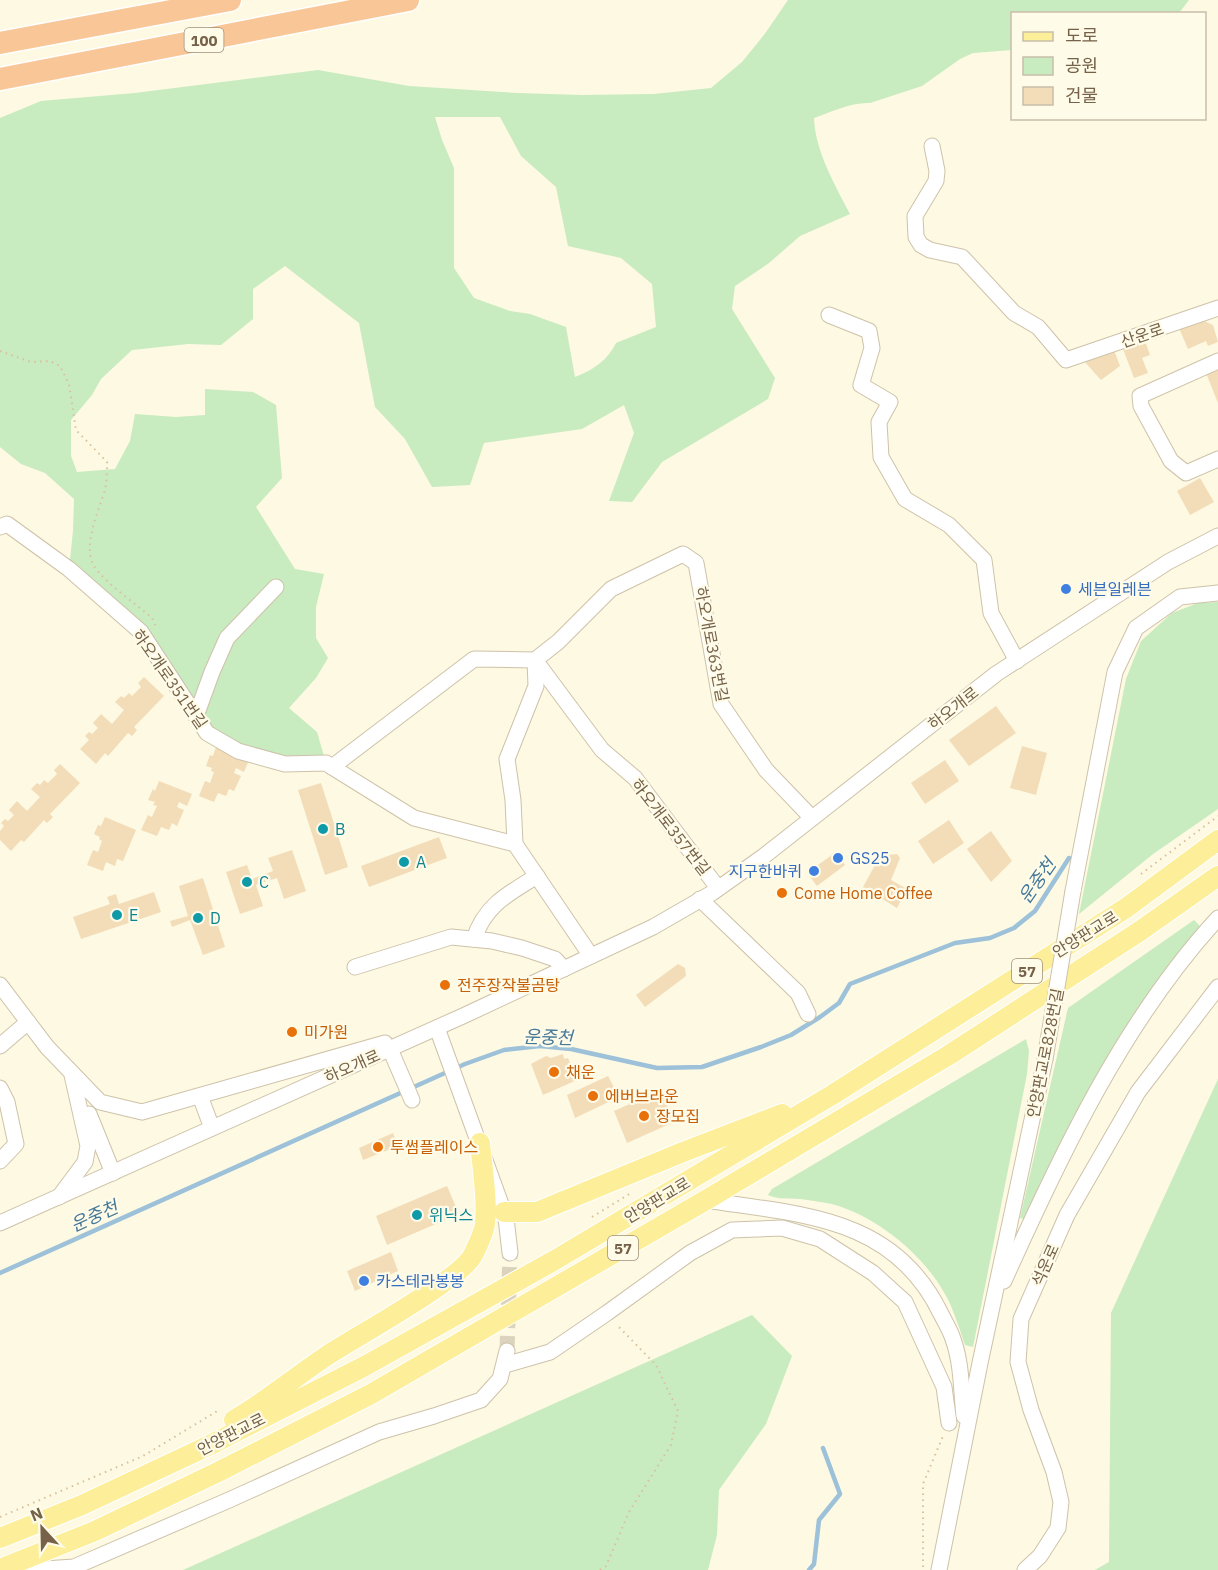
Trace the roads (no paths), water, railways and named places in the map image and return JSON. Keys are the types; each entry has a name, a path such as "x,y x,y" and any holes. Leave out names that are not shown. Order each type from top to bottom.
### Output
{"highway":[{"name":"100","path":"0,43 230,0"},
{"name":"100","path":"0,80 408,0"}],"main road":[{"name":"안양판교로","path":"0,1538 82,1506 212,1444 363,1367 555,1260 832,1095 1126,908 1218,840"},
{"name":"안양판교로","path":"0,1569 95,1531 220,1471 371,1394 706,1200 949,1055 1140,931 1218,876"},
{"path":"504,1212 537,1212 683,1152 832,1095"},
{"path":"82,1506 250,1410 328,1355 458,1271 472,1257 484,1228 485,1186 480,1143"}],"street":[{"name":"산운로","path":"932,146 937,171 936,181 915,216 916,237 921,245 930,250 962,257 1014,314 1038,327 1066,360 1217,312"},
{"path":"829,315 869,331 872,348 861,385 890,402 879,422 881,457 905,499 949,525 984,560 991,613 1017,661"},
{"path":"1218,361 1140,396 1141,405 1171,461 1186,473 1218,459"},
{"name":"하오개로351번길","path":"0,527 7,524 69,569 141,632 207,733 238,751 285,764 326,763 414,818 515,844"},
{"name":"하오개로","path":"0,1223 437,1028 653,927 718,888 764,856 987,681 1168,562 1218,536"},
{"name":"하오개로363번길","path":"535,660 558,642 611,589 683,554 696,563 721,704 766,770 812,818"},
{"path":"196,716 227,638 276,587"},
{"name":"안양판교로828번길","path":"939,1570 1046,1059 1073,891 1115,672 1136,628 1180,597 1218,593"},
{"path":"332,767 474,659 535,660 536,686 507,759 513,800 515,844 591,956"},
{"name":"하오개로357번길","path":"535,660 602,750 635,778 718,888"},
{"path":"474,939 484,915 537,876"},
{"path":"700,899 798,993 808,1014"},
{"path":"992,1309 1052,1174 1121,1050 1165,983 1218,918"},
{"path":"355,967 451,937 492,941 545,956 555,959 564,969"},
{"path":"0,985 47,1047 100,1102 142,1112 437,1028 504,1212 510,1253"},
{"name":"석운로","path":"1025,1570 1041,1556 1058,1528 1061,1502 1054,1472 1031,1410 1018,1362 1021,1319 1066,1215 1138,1092 1218,987"},
{"path":"0,1046 28,1022"},
{"path":"390,1049 412,1100"},
{"path":"71,1072 113,1173"},
{"path":"59,1197 85,1162 88,1146 83,1116 71,1072"},
{"path":"0,1088 7,1102 16,1144 0,1161"},
{"path":"200,1096 212,1128"},
{"path":"706,1200 837,1223 867,1235 894,1252 922,1282 936,1303 953,1339 962,1375 966,1433"},
{"path":"30,1570 74,1566 229,1500 379,1432 481,1400 500,1379 506,1358 550,1352 690,1253 732,1230 782,1228 820,1239 873,1273 905,1302 944,1387 949,1423"}],"waterway":[{"name":"운중천","path":"0,1273 465,1064 504,1050 540,1046 571,1049 657,1068 702,1067 761,1047 791,1035 820,1017 839,1003 850,984 955,943 990,938 1014,928 1035,911 1069,858"},
{"path":"809,1570 814,1564 819,1520 840,1494 823,1448"}],"tunnel":[{"path":"507,1351 510,1253"}],"place":[{"name":"세븐일레븐","path":"1066,589"},
{"name":"B","path":"323,829"},
{"name":"GS25","path":"838,858"},
{"name":"A","path":"404,862"},
{"name":"지구한바퀴","path":"814,871"},
{"name":"C","path":"247,882"},
{"name":"Come Home Coffee","path":"782,893"},
{"name":"E","path":"117,915"},
{"name":"D","path":"198,918"},
{"name":"전주장작불곰탕","path":"445,985"},
{"name":"미가원","path":"292,1032"},
{"name":"채운","path":"554,1072"},
{"name":"에버브라운","path":"593,1096"},
{"name":"장모집","path":"644,1116"},
{"name":"투썸플레이스","path":"378,1147"},
{"name":"위닉스","path":"417,1215"},
{"name":"카스테라봉봉","path":"364,1281"}]}
